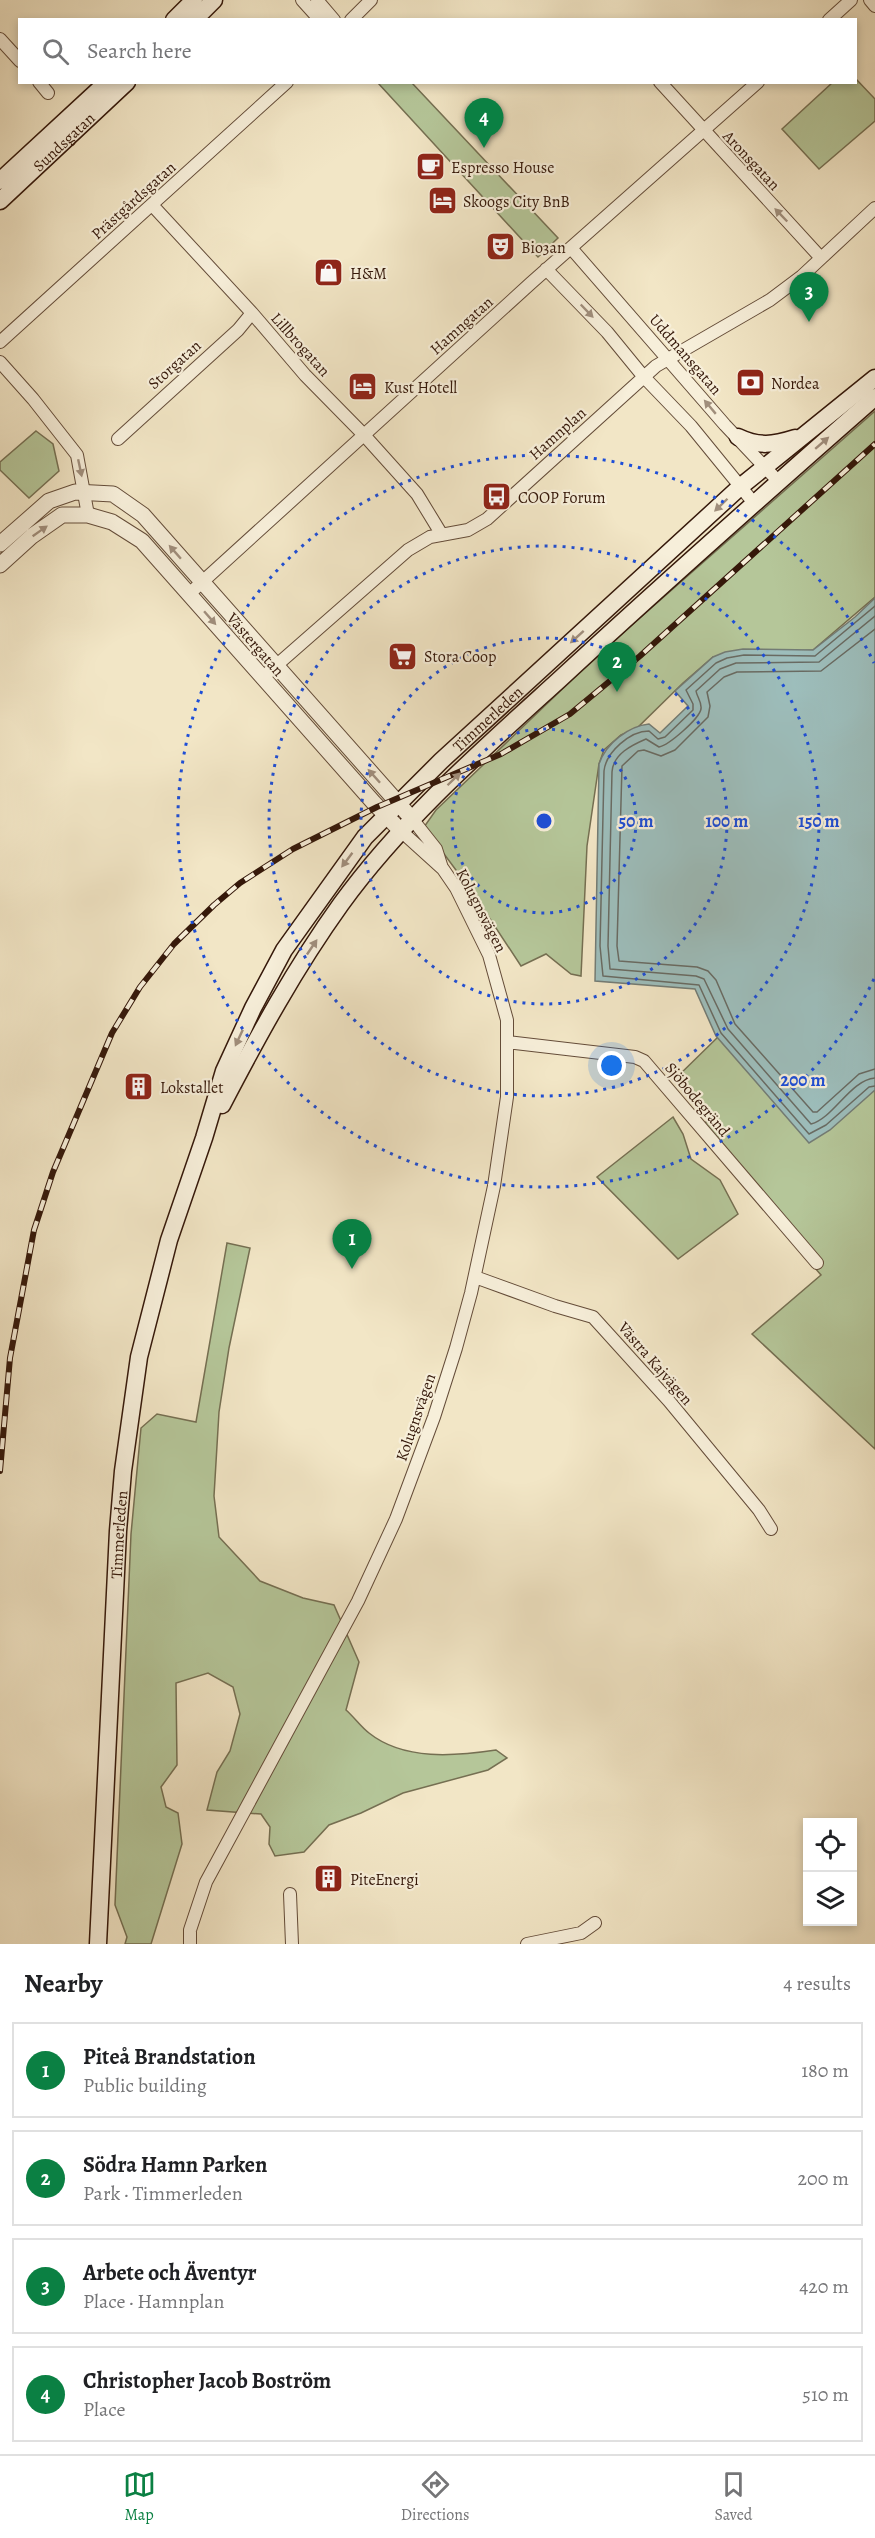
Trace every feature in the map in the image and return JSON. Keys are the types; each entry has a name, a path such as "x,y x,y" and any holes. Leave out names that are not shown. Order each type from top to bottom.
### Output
{"main road":[{"path":"176,18 194,0"},
{"path":"196,18 214,0"},
{"name":"Sundsgatan","path":"0,181 105,84"},
{"name":"Sundsgatan","path":"0,201 125,84"},
{"name":"Timmerleden","path":"98,1944 118,1532 123,1471 139,1357 169,1240 224,1071 253,1008 284,950 344,864 385,816 488,717 740,487 875,378"},
{"name":"Timmerleden","path":"204,1138 262,1028 307,954 342,903 407,826 530,706 753,502 875,397"},
{"path":"738,437 760,445 774,445 807,434"}],"street":[{"path":"302,0 318,18"},
{"path":"317,0 332,18"},
{"path":"353,18 371,0"},
{"path":"831,18 851,0"},
{"path":"870,0 875,6"},
{"path":"0,39 18,59"},
{"path":"41,84 48,93"},
{"name":"Prästgårdsgatan","path":"0,342 153,206 285,84"},
{"name":"Aronsgatan","path":"662,84 821,258"},
{"name":"Hamngatan","path":"189,594 546,269 756,84"},
{"name":"Lillbrogatan","path":"153,206 252,313 304,375 364,435 417,494 442,535"},
{"name":"Hamnplan","path":"262,678 408,550 430,537 468,530 487,519 643,376 668,358 770,300 821,258 875,208"},
{"name":"Uddmansgatan","path":"571,248 725,425 778,481"},
{"path":"546,269 607,332 643,376 691,426 753,502"},
{"name":"Storgatan","path":"118,439 238,330 252,313"},
{"path":"0,362 77,454 86,492 88,515 62,515 32,536 0,565"},
{"path":"0,544 49,501 75,492 86,492"},
{"name":"Västergatan","path":"86,492 113,494 143,515 398,803 407,826"},
{"name":"Västergatan","path":"88,515 112,522 142,541 385,816 407,826"},
{"name":"Kolugnsvägen","path":"190,1944 190,1930 206,1882 358,1601 396,1519 450,1369 475,1277 494,1186 506,1108 507,1020 489,955 456,888 407,826"},
{"name":"Sjöbodegränd","path":"507,1042 635,1057 644,1061 817,1263"},
{"name":"Västra Kajvägen","path":"475,1277 593,1317 669,1401 759,1510 771,1529"},
{"path":"290,1894 292,1944"},
{"path":"526,1944 581,1933 594,1923"}],"green space":[{"path":"857,80 875,99 875,121 819,169 782,129 831,84 857,84"},
{"path":"379,84 413,84 558,238 538,257"},
{"path":"875,411 875,597 813,650 713,657 636,729 621,735 604,750 599,764 587,846 581,976 571,974 546,954 521,966 473,893 424,827 436,810 600,653"},
{"path":"36,431 53,444 59,471 29,498 0,470 0,462"},
{"path":"721,1034 875,1081 875,1449 752,1334 821,1275 697,1131 708,1120 674,1080"},
{"path":"673,1117 683,1134 691,1159 720,1180 738,1214 678,1259 597,1177"},
{"path":"227,1243 250,1248 229,1348 219,1412 214,1496 219,1537 260,1581 303,1598 334,1605 359,1662 346,1710 369,1733 383,1742 414,1752 447,1755 496,1750 507,1758 488,1770 403,1793 329,1825 304,1852 275,1856 269,1844 270,1827 261,1814 207,1810 217,1772 230,1751 240,1714 233,1687 208,1673 176,1683 177,1765 161,1787 166,1807 178,1813 182,1844 151,1944 125,1944 127,1937 115,1905 131,1534 141,1428 157,1414 196,1422"}],"water":[{"path":"875,598 875,1090 830,1130 809,1143 716,1036 695,989 595,981 599,764 607,749 626,732 649,724 660,733 688,706 675,691 713,657 743,649 813,650"}],"railway":[{"path":"0,1471 10,1358 34,1230 53,1172 112,1033 140,987 174,944 240,883 293,849 377,807 501,754 570,714 640,656 875,444"}],"place":[{"name":"Christopher Jacob Boström","path":"484,148"},
{"name":"Espresso House","path":"430,167"},
{"name":"Skoogs City BnB","path":"442,201"},
{"name":"Bio3an","path":"500,247"},
{"name":"H&M","path":"329,273"},
{"name":"Arbete och Äventyr","path":"809,322"},
{"name":"Nordea","path":"750,383"},
{"name":"Kust Hotell","path":"363,387"},
{"name":"COOP Forum","path":"497,497"},
{"name":"Stora Coop","path":"403,656"},
{"name":"Södra Hamn Parken","path":"617,692"},
{"name":"Lokstallet","path":"139,1087"},
{"name":"Piteå Brandstation","path":"352,1269"},
{"name":"PiteEnergi","path":"329,1879"}]}
